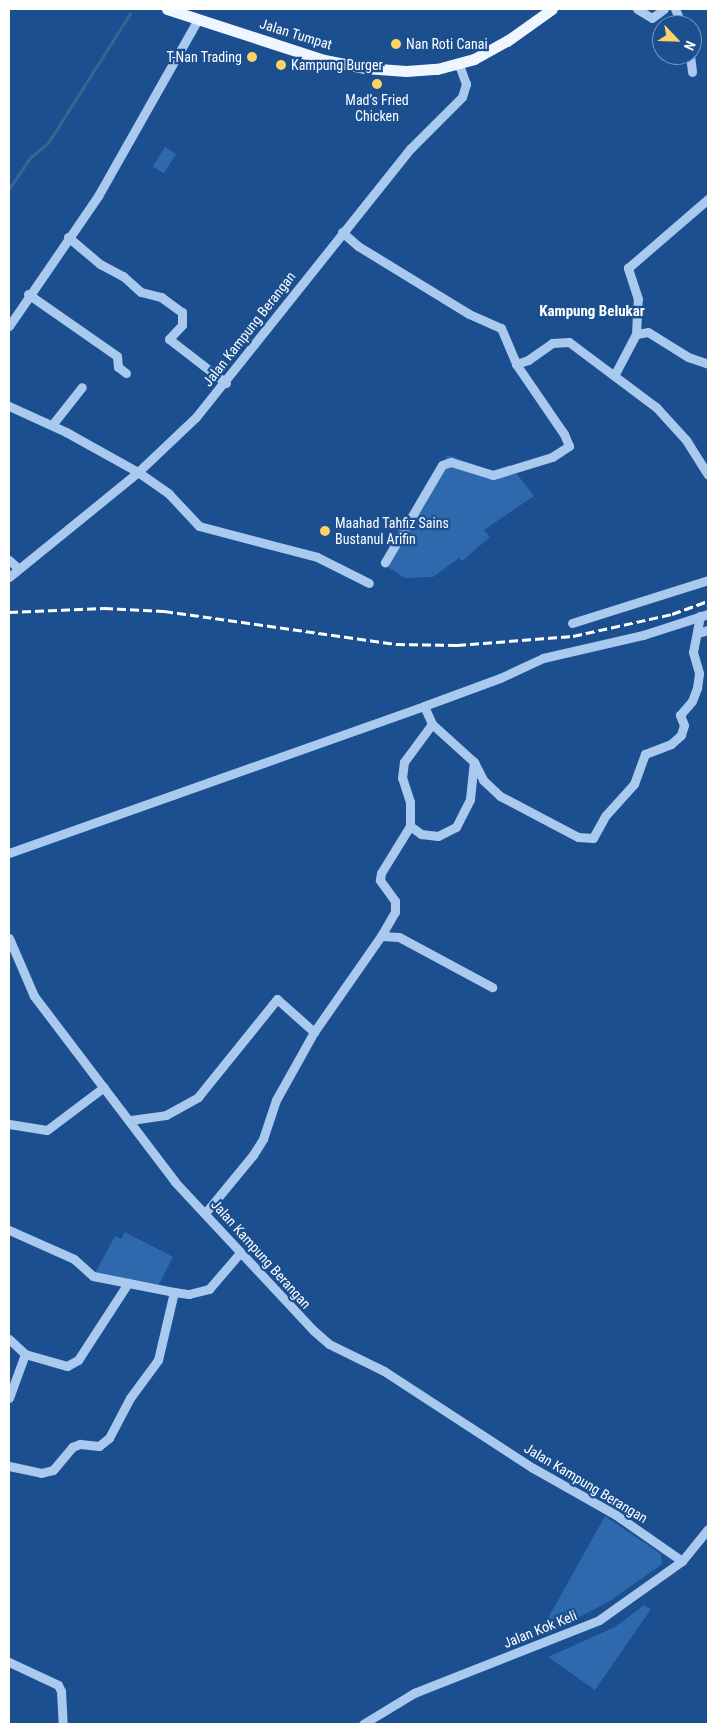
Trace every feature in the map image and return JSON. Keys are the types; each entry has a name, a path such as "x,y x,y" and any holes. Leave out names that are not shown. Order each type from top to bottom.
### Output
{"main road":[{"name":"Jalan Tumpat","path":"167,9 324,60 365,68 422,71 459,65 497,48 539,12 552,9"}],"street":[{"path":"637,9 652,18 664,9"},
{"path":"9,326 28,294 98,196 198,19"},
{"name":"Jalan Kampung Berangan","path":"9,577 138,472 184,431 226,383 342,232 411,148 462,97 466,84 459,65"},
{"path":"691,65 692,72"},
{"path":"615,374 636,334 638,299 628,268 708,199"},
{"path":"342,232 358,246 470,314 501,328 516,364 564,434 569,446 552,457 493,475 451,462 442,465 384,562"},
{"path":"68,237 100,264 123,276 141,292 161,297 182,312 182,326 169,340 226,383"},
{"path":"28,294 117,356 118,367 126,373"},
{"path":"636,334 648,332 688,357 708,364"},
{"path":"516,364 528,360 552,343 563,341 615,374 664,415 686,440 708,475"},
{"path":"52,425 82,387"},
{"path":"9,406 52,425 138,472 169,494 199,526 317,557 369,583"},
{"path":"9,560 18,568"},
{"path":"572,623 708,580"},
{"path":"424,706 432,724 474,762 483,780 506,800 578,837 593,838 606,815 634,784 645,754 672,744 681,735 684,725 680,715 692,701 697,688 699,673 693,652 704,615"},
{"path":"9,853 424,706 500,678 543,658 643,635 704,615"},
{"path":"698,633 708,630"},
{"path":"206,1212 263,1139 276,1100 314,1032 381,936 395,907 392,896 380,880 380,873 410,826 410,802 402,769 432,724"},
{"path":"410,826 421,834 438,836 456,827 470,799 474,762"},
{"path":"381,936 399,937 492,987"},
{"name":"Jalan Kampung Berangan","path":"9,938 34,996 131,1120 175,1182 206,1212 239,1254 294,1312 329,1344 384,1371 532,1468 616,1515 682,1561"},
{"path":"131,1120 166,1114 198,1096 277,1000 314,1032"},
{"path":"9,1124 47,1130 104,1087"},
{"path":"9,1230 16,1230 74,1259 93,1276 189,1294 209,1289 239,1254"},
{"path":"9,1339 25,1354 63,1366 74,1364 128,1283"},
{"path":"9,1466 41,1473 53,1470 72,1447 80,1444 99,1446 109,1438 130,1398 158,1360 174,1292"},
{"path":"9,1398 25,1354"},
{"name":"Jalan Kok Keli","path":"363,1724 414,1693 599,1620 682,1561 708,1529"},
{"path":"9,1662 58,1685 62,1695 63,1724"}],"shaded area":[{"path":"165,147 176,154 164,173 153,167"},
{"path":"448,455 492,471 510,465 534,496 484,530 490,537 462,561 459,558 433,577 405,578 381,563"},
{"path":"125,1232 173,1257 158,1286 95,1273 115,1236 121,1239"},
{"path":"605,1516 661,1554 662,1564 610,1601 562,1626 548,1618"},
{"path":"644,1605 651,1609 595,1690 548,1657 615,1627"}],"waterway":[{"path":"9,189 30,158 48,143 130,14"}],"railway":[{"path":"9,612 104,608 164,611 396,644 457,645 573,636 672,614 708,601"}],"place":[{"name":"Nan Roti Canai","path":"396,44"},
{"name":"T-Nan Trading","path":"252,57"},
{"name":"Kampung Burger","path":"281,65"},
{"name":"Mad’s Fried Chicken","path":"377,84"},
{"name":"Maahad Tahfiz Sains Bustanul Arifin","path":"325,531"}],"district":[{"name":"Kampung Belukar","path":"592,312"}]}
